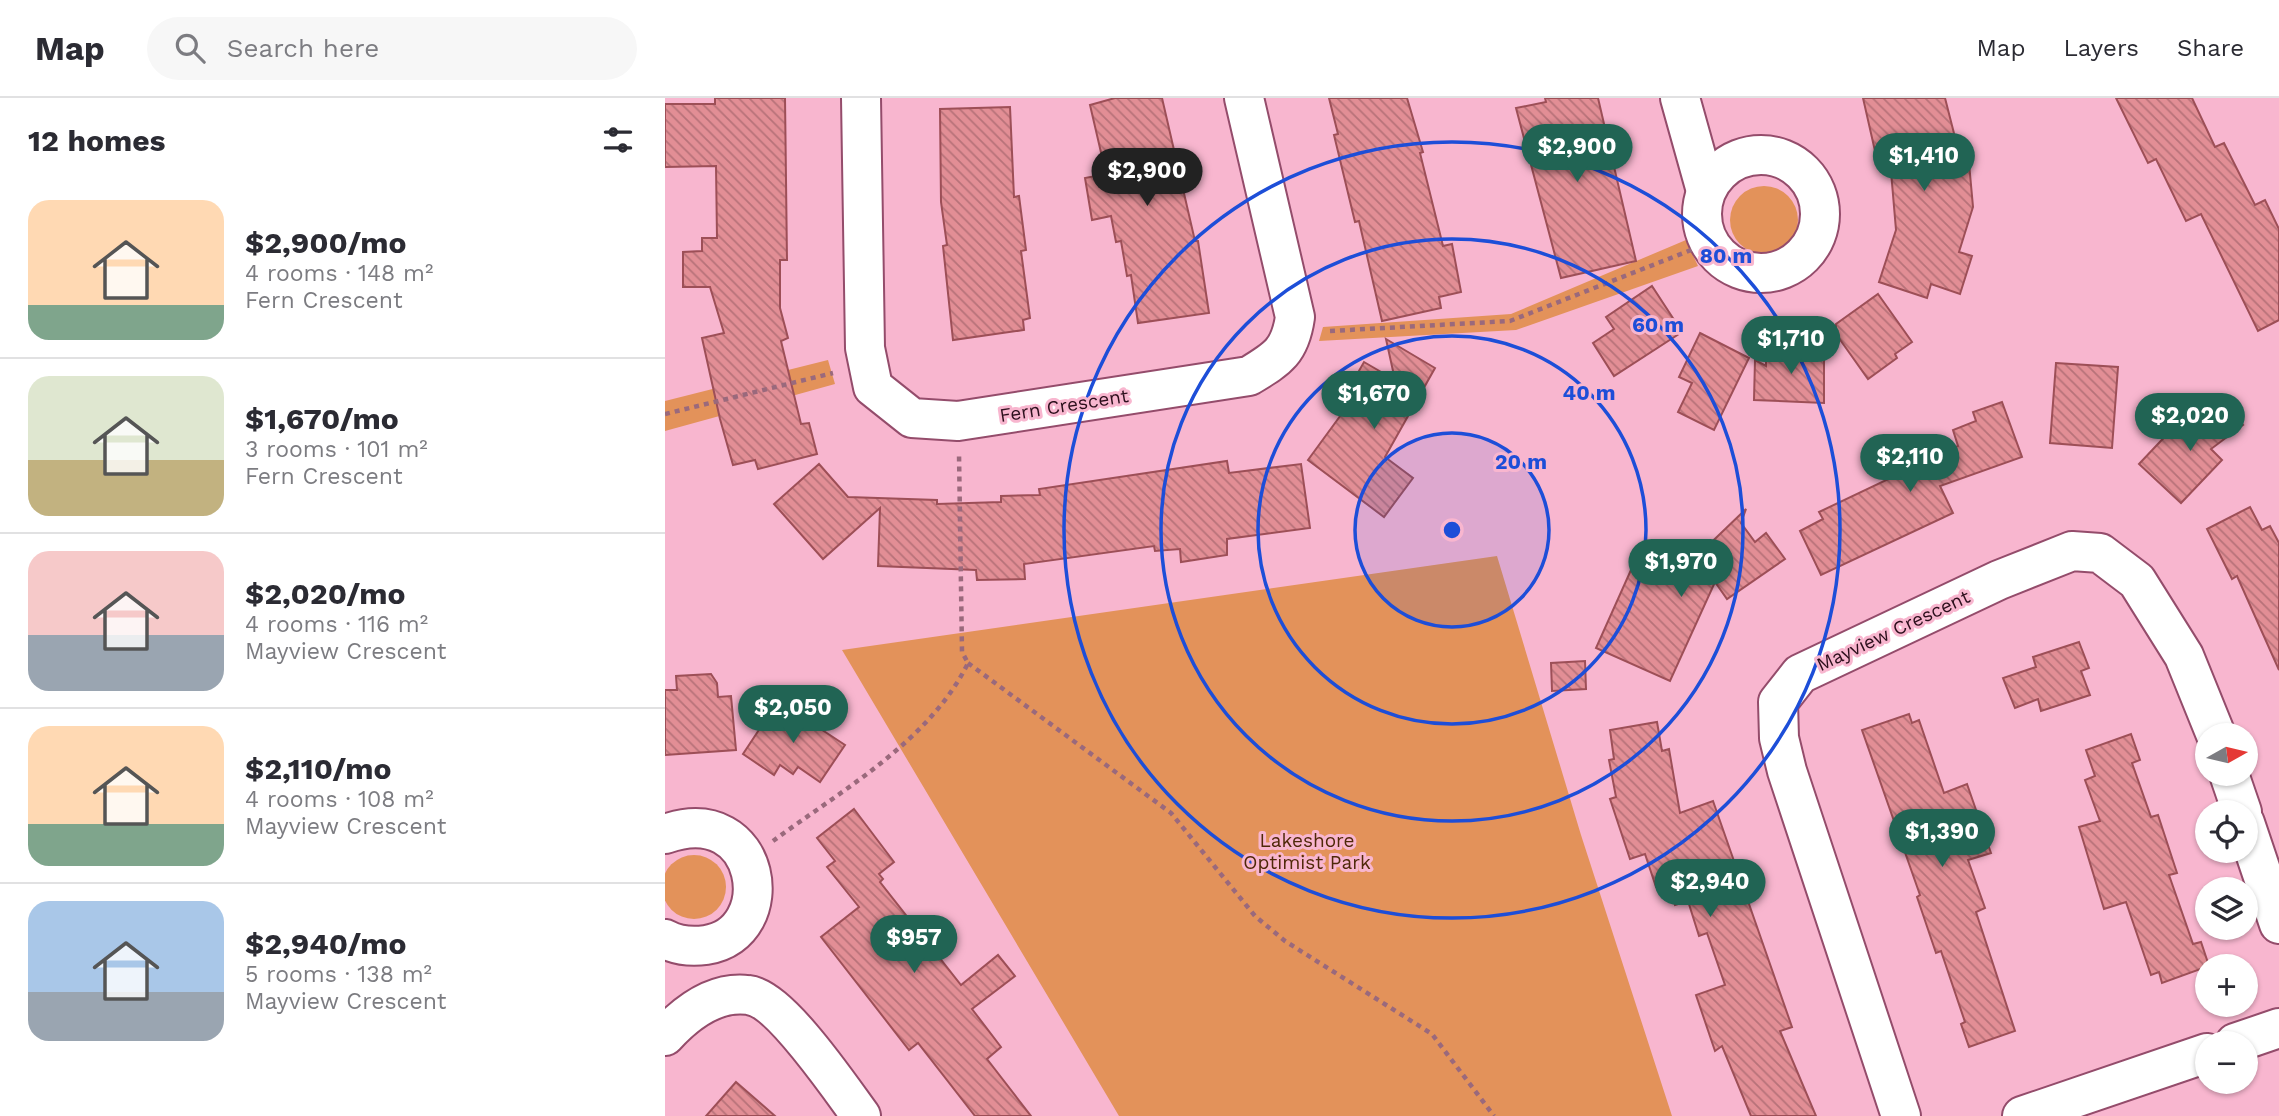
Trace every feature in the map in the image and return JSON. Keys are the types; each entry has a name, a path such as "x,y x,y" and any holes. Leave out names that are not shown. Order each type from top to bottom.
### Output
{"street":[{"name":"Fern Crescent","path":"861,98 865,348 873,387 912,418 958,421 1249,376 1277,358 1292,338 1295,317 1244,98"},
{"path":"1680,98 1706,191"},
{"path":"1757,154 1778,157 1797,166 1817,195 1819,222 1814,241 1802,257 1778,271 1757,274 1740,270 1723,259 1709,243 1702,211 1706,191 1719,172 1736,160 1757,154"},
{"name":"Mayview Crescent","path":"1901,1116 1787,771 1779,738 1778,702 1800,674 1999,580 2072,551 2100,553 2137,581 2184,656 2211,723"},
{"path":"665,834 682,828 702,827 720,833 736,844 747,860 753,894 749,911 733,931 712,944 692,947 665,939"},
{"path":"2258,862 2279,924"},
{"path":"712,944 723,997"},
{"path":"665,1036 685,1013 723,997 751,995 780,1015 803,1040 861,1116"},
{"path":"2258,1035 2279,1028"},
{"path":"2022,1116 2195,1057"}],"path":[{"path":"1330,331 1510,321 1709,243"},
{"path":"665,414 833,373"},
{"path":"958,421 962,652 968,663 1171,813 1255,916 1285,942 1432,1034 1495,1116"},
{"path":"747,860 890,754 955,690 968,663"}],"green space":[{"path":"1764,186 1777,189 1788,196 1795,207 1798,220 1795,233 1788,244 1777,251 1764,254 1751,251 1740,244 1733,233 1730,220 1733,207 1740,196 1751,189"},
{"path":"1686,240 1698,266 1516,330 1319,341 1323,327 1511,314"},
{"path":"828,360 835,384 665,431 665,401"},
{"name":"Lakeshore Optimist Park","path":"1497,556 1581,835 1672,1116 1119,1116 842,650"},
{"path":"688,855 700,855 712,860 721,869 726,881 726,893 721,905 712,914 700,919 688,919 676,914 665,901 667,869 676,860"}],"building":[{"path":"715,98 785,98 787,260 780,260 780,308 788,338 781,341 801,424 809,423 817,454 758,469 755,460 733,465 720,419 702,338 724,333 710,287 683,287 683,252 702,251 702,238 717,238 716,166 665,167 665,104 715,104"},
{"path":"1115,98 1162,98 1195,241 1198,241 1209,313 1138,323 1131,275 1127,276 1121,241 1116,242 1111,216 1092,220 1085,178 1106,174 1090,105"},
{"path":"1329,98 1407,98 1423,152 1420,153 1443,246 1452,244 1461,292 1439,297 1441,308 1382,321 1359,221 1355,222 1334,135 1338,134"},
{"path":"1545,98 1598,98 1636,261 1561,278 1516,108 1546,102"},
{"path":"1863,98 1945,98 1959,153 1968,152 1973,207 1959,252 1972,256 1960,294 1931,284 1927,298 1879,282 1896,230 1889,148 1875,151"},
{"path":"2116,98 2192,98 2215,147 2224,143 2255,205 2265,200 2279,229 2279,320 2258,331 2201,214 2186,221 2156,159 2148,163"},
{"path":"1010,107 1014,197 1019,196 1026,250 1021,251 1030,318 1023,320 1024,330 953,340 943,246 947,245 941,202 940,109"},
{"path":"1652,286 1682,332 1614,376 1593,343 1614,329 1606,317"},
{"path":"1878,294 1912,342 1895,354 1897,358 1868,379 1836,334 1836,324"},
{"path":"1700,333 1749,358 1714,430 1678,412 1692,383 1679,377"},
{"path":"1386,339 1435,368 1385,457 1413,478 1384,517 1308,460 1354,397 1347,392 1364,362 1395,380"},
{"path":"1766,348 1824,348 1824,403 1754,400 1755,360 1766,366"},
{"path":"2056,363 2118,367 2112,448 2050,443"},
{"path":"2217,401 2243,425 2211,449 2222,460 2181,503 2139,464 2174,427 2184,436"},
{"path":"2002,402 2022,457 1940,486 1953,513 1821,575 1800,531 1823,519 1819,512 1958,446 1953,430 1976,421 1973,412"},
{"path":"1227,461 1229,473 1301,464 1310,528 1227,539 1227,555 1181,562 1180,549 1155,551 1154,546 1024,564 1025,579 977,580 976,570 878,566 880,508 823,559 774,504 819,464 848,497 937,500 937,504 1001,502 1001,496 1040,495 1039,489"},
{"path":"2250,507 2262,530 2270,526 2279,543 2279,670 2237,576 2232,579 2207,529"},
{"path":"1746,509 1741,523 1755,542 1766,533 1785,559 1727,599 1715,582 1670,681 1596,648 1639,552 1669,583"},
{"path":"2079,642 2089,668 2081,671 2090,695 2041,711 2038,699 2015,708 2003,678 2036,667 2033,657"},
{"path":"1585,661 1586,689 1552,691 1551,663"},
{"path":"711,674 717,683 718,697 731,696 736,750 665,755 665,690 677,690 676,676"},
{"path":"778,701 845,745 820,782 798,767 793,774 780,765 774,775 743,754"},
{"path":"1909,714 1912,723 1919,720 1944,793 1967,784 1991,853 1968,860 1985,908 1976,912 2015,1031 1969,1047 1961,1024 1965,1022 1941,951 1936,953 1917,897 1920,895 1862,730"},
{"path":"1657,722 1662,751 1669,749 1680,813 1713,801 1792,1027 1780,1031 1816,1116 1751,1116 1722,1046 1715,1051 1696,995 1725,985 1707,933 1699,936 1688,901 1675,905 1668,882 1656,887 1645,854 1630,859 1610,799 1616,797 1609,760 1614,759 1610,730"},
{"path":"2131,734 2140,760 2132,763 2151,817 2158,815 2177,873 2169,875 2193,944 2201,942 2205,954 2195,954 2195,971 2162,983 2159,972 2151,975 2126,902 2104,909 2079,827 2100,821 2085,780 2095,776 2086,750"},
{"path":"854,809 894,862 879,874 883,879 880,882 961,985 998,955 1015,976 972,1009 1001,1047 987,1059 1031,1116 975,1116 918,1043 909,1050 821,937 859,907 827,867 835,861 817,838"},
{"path":"736,1082 775,1116 706,1116"}]}
